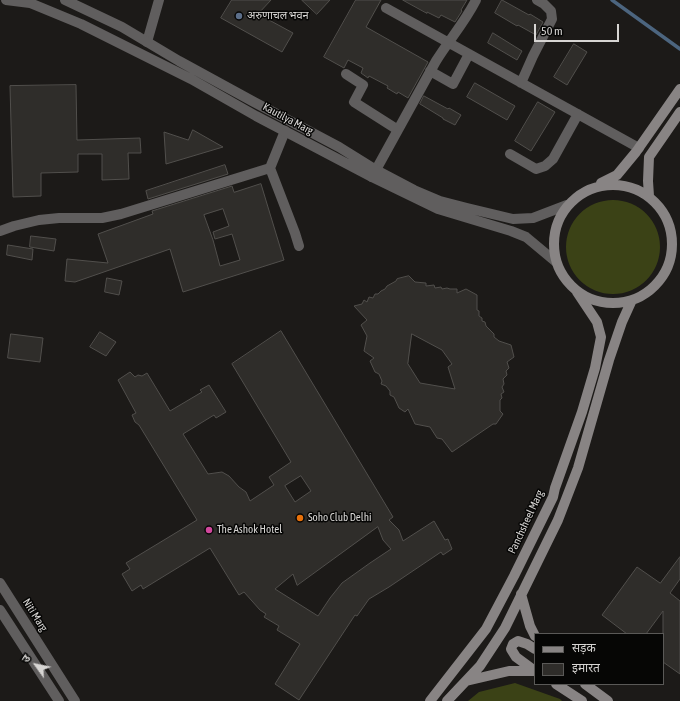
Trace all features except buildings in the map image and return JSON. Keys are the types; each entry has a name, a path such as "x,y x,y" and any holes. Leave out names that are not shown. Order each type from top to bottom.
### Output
{"main road":[{"path":"592,188 612,184 631,187 649,196 663,212 671,231 671,252 667,267 658,281 647,292 632,300 618,303 604,302 590,299 577,292 564,278 556,262 553,242 557,223 567,206 578,195 592,188 618,175 639,148 680,89"},
{"path":"649,196 649,157 680,112"},
{"name":"Panchsheel Marg","path":"430,701 486,629 553,497 582,412 595,368 601,337 597,322 577,292"},
{"path":"447,701 480,666 505,628 558,520 578,468 609,360 622,322 632,300"},
{"path":"521,594 530,626 534,634"},
{"path":"534,648 518,641 513,644 512,650 516,657 534,670"},
{"path":"466,681 509,671 534,671"},
{"path":"558,685 582,701"},
{"path":"586,685 608,701"}],"street":[{"name":"Kautilya Marg","path":"6,0 30,3 81,24 191,79 285,131 374,173 440,200 513,219 533,218 567,206"},
{"name":"Kautilya Marg","path":"65,0 122,27 179,61 339,147 374,173 438,209 497,226 526,237 556,262"},
{"path":"147,42 159,0"},
{"path":"374,173 430,71 476,0"},
{"path":"521,83 552,19 551,11 544,4 536,0"},
{"path":"386,8 639,148"},
{"path":"430,71 453,84 470,54"},
{"path":"346,74 363,85 354,102 398,130"},
{"path":"510,154 536,169 545,166 553,159 578,114"},
{"path":"285,131 270,168 299,246"},
{"path":"0,231 39,220 59,218 102,218 121,214 270,168"},
{"name":"Niti Marg","path":"0,583 75,701"},
{"path":"0,610 59,701"}],"green space":[{"path":"613,200 631,203 646,214 657,229 660,247 657,265 646,280 631,291 613,294 595,291 580,280 569,265 566,247 569,229 580,214 595,203"},
{"path":"515,683 562,701 468,701 479,692"}],"waterway":[{"path":"612,0 680,49"}],"place":[{"name":"अरुणाचल भवन","path":"239,16"},
{"name":"Soho Club Delhi","path":"300,518"},
{"name":"The Ashok Hotel","path":"209,530"}]}
